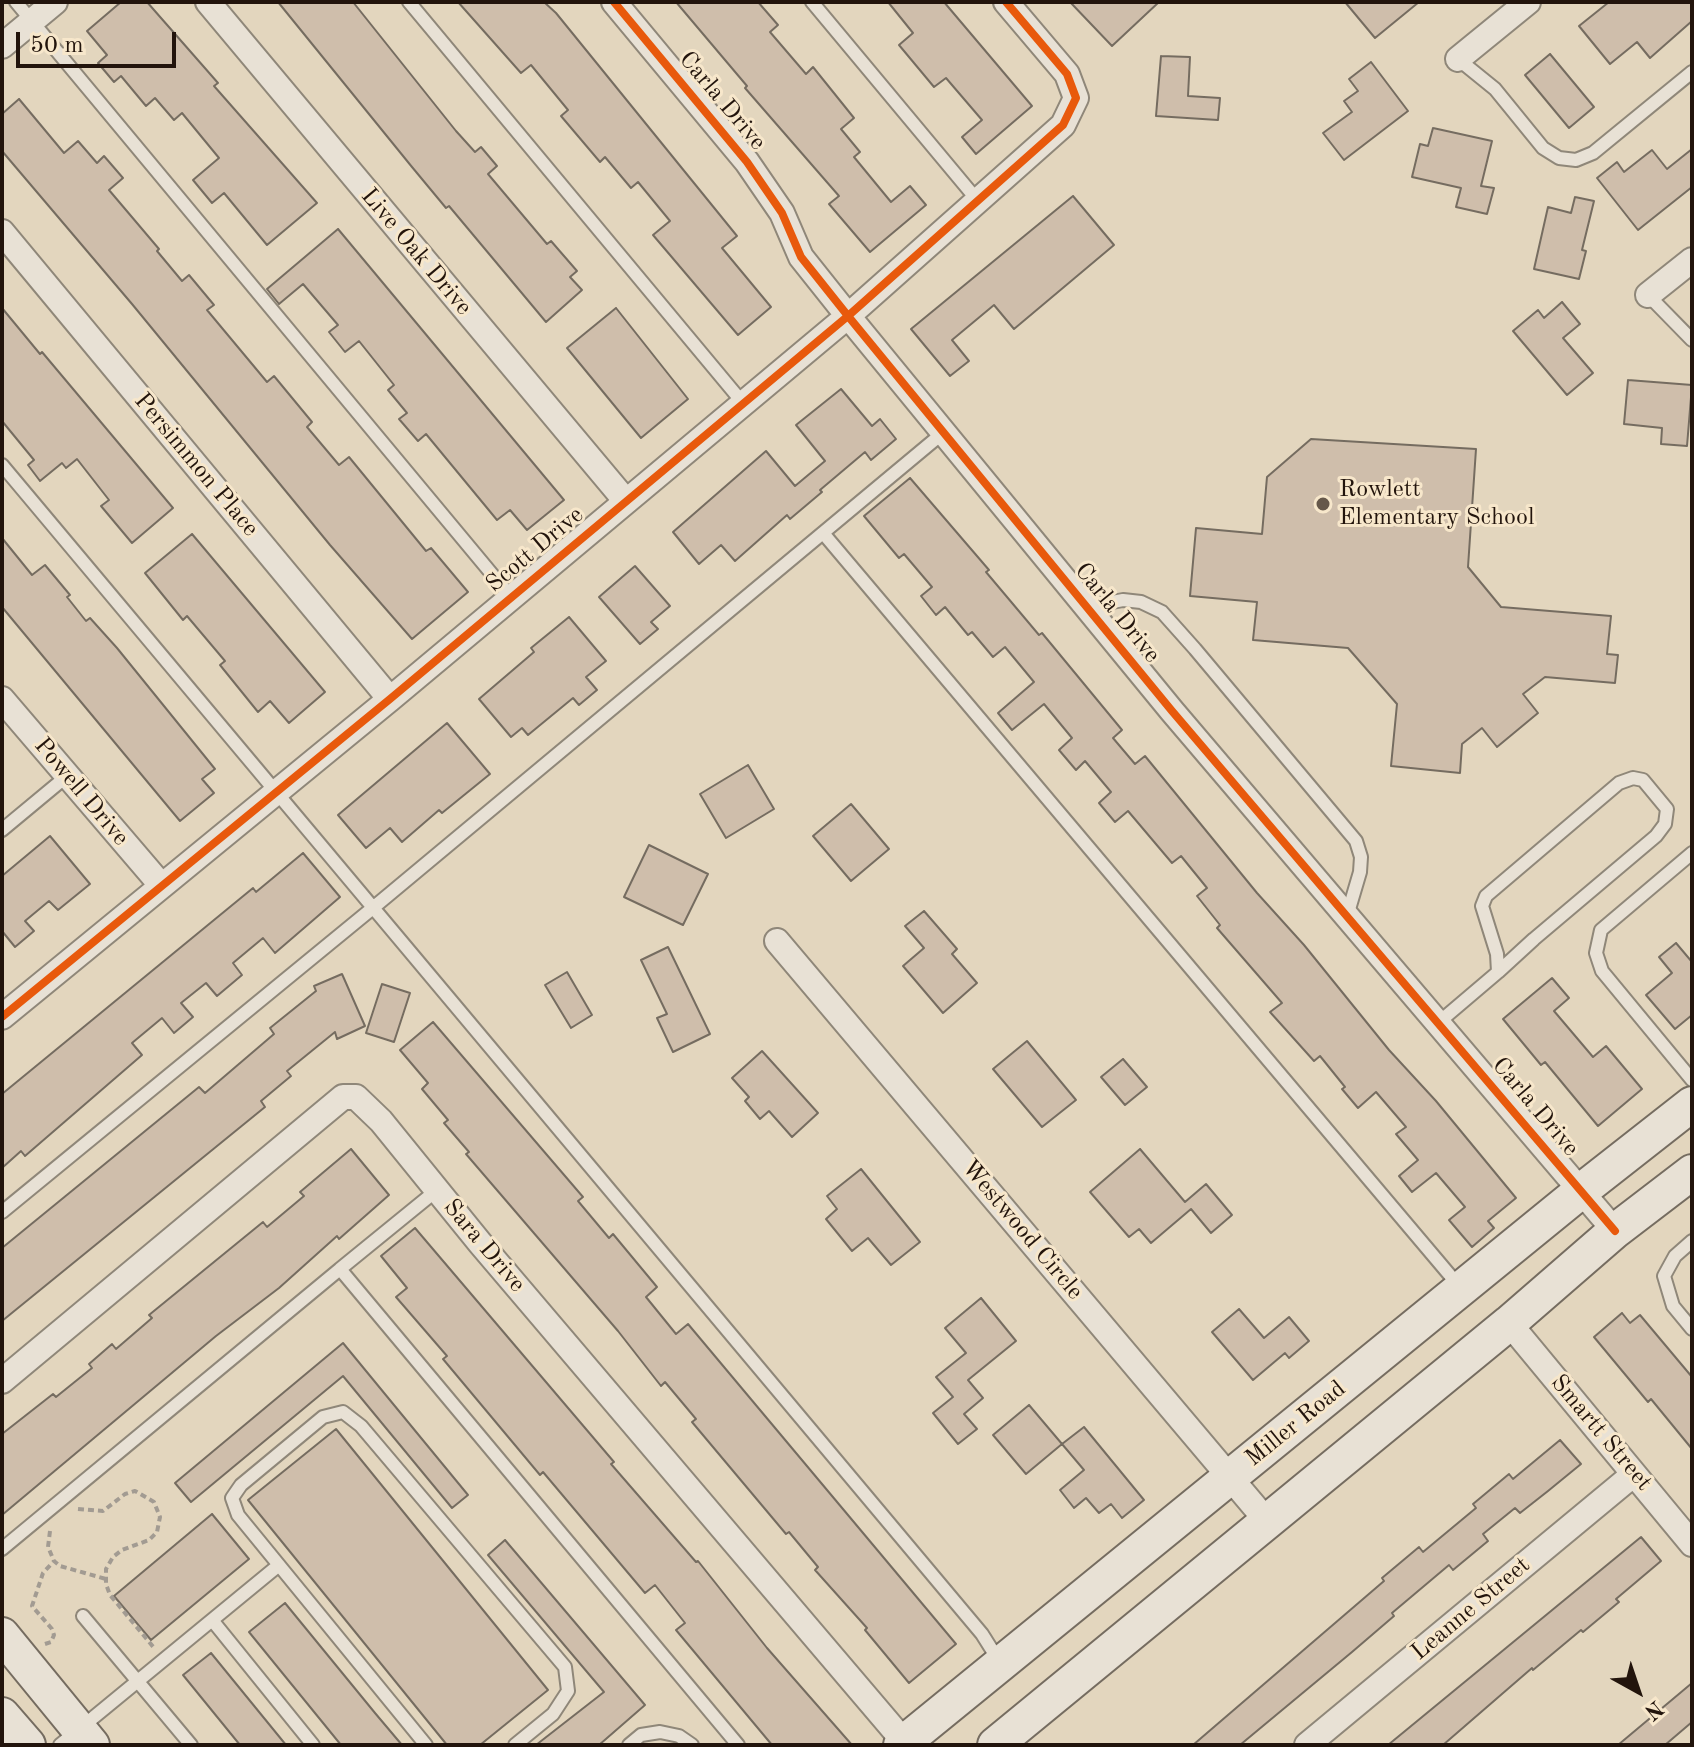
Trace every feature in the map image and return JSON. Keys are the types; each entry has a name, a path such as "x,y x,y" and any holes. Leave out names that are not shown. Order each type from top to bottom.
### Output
{"main road":[{"name":"Miller Road","path":"904,1744 1581,1191 1692,1104"},
{"path":"995,1745 1509,1323 1615,1231 1692,1172"},
{"path":"2,1635 77,1740"},
{"path":"2,1715 28,1745"}],"street":[{"path":"2,46 55,2"},
{"name":"Live Oak Drive","path":"208,2 625,500"},
{"name":"Carla Drive","path":"614,2 747,162 782,213 801,257 848,316 1086,607 1615,1231"},
{"name":"Scott Drive","path":"2,1017 390,699 848,316 1063,125 1076,98 1067,74 1006,2"},
{"path":"1458,59 1528,2"},
{"name":"Persimmon Place","path":"2,232 390,699"},
{"path":"1648,295 1692,260"},
{"name":"Powell Drive","path":"2,699 161,885"},
{"name":"Westwood Circle","path":"777,941 1266,1520"},
{"name":"Sara Drive","path":"2,1381 343,1097 356,1097 367,1106 904,1744"},
{"name":"Smartt Street","path":"1509,1323 1692,1544"},
{"name":"Leanne Street","path":"1307,1745 1634,1474"}],"lane":[{"path":"16,2 511,597"},
{"path":"409,2 743,403"},
{"path":"812,2 978,201"},
{"path":"1458,59 1495,89 1543,148 1559,158 1576,160 1593,153 1692,72"},
{"path":"1648,295 1692,340"},
{"path":"2,1212 944,432"},
{"path":"2,465 982,1634 1001,1664"},
{"path":"823,533 1461,1289"},
{"path":"1086,607 1123,600 1141,602 1162,612 1195,649 1356,841 1361,857 1360,872 1347,916"},
{"path":"2,830 67,776"},
{"path":"1438,1023 1498,972 1656,836 1665,824 1667,809 1643,780 1633,778 1619,783 1486,896 1482,906 1497,954 1498,972"},
{"path":"1692,853 1601,930 1596,953 1602,971 1692,1080"},
{"path":"2,1549 437,1190"},
{"path":"1692,1241 1675,1256 1664,1276 1673,1306 1692,1329"},
{"path":"340,1269 738,1745"},
{"path":"426,1745 238,1515 232,1498 241,1485 323,1417 343,1412 361,1426 565,1667 568,1691 553,1714 515,1745"},
{"path":"77,1740 138,1681 279,1565"},
{"path":"83,1616 191,1745"},
{"path":"212,1620 313,1745"},
{"path":"629,1745 641,1735 660,1732 679,1736 692,1745"}],"path":[{"path":"68,1512 79,1509 103,1511 125,1494 135,1491 154,1502 160,1517 157,1532 149,1540 122,1550 113,1557 106,1569 106,1579 110,1595 164,1660"},
{"path":"52,1526 48,1547 54,1561 60,1566 106,1579"},
{"path":"39,1646 51,1642 54,1635 32,1606 43,1573 54,1561"}],"building":[{"path":"121,2 147,2 218,83 214,86 317,203 267,245 224,193 212,203 193,180 219,158 182,113 174,120 155,98 146,106 121,76 114,82 98,63 107,55 87,31"},
{"path":"278,2 353,2 456,131 475,152 481,147 497,166 488,174 547,244 551,241 577,271 570,277 582,290 546,322 449,206 446,208"},
{"path":"458,2 544,2 556,13 737,236 722,248 771,307 738,335 653,235 670,221 638,182 631,188 605,157 600,162 561,116 568,110 531,65 521,73"},
{"path":"676,2 758,2 778,25 770,32 806,74 813,67 854,118 841,129 860,152 854,157 891,202 910,186 926,205 870,252 829,204 839,196 745,88 747,86"},
{"path":"888,2 944,2 1032,106 976,154 962,137 982,120 946,78 934,87 899,45 913,33"},
{"path":"1070,2 1159,2 1112,46"},
{"path":"1345,2 1419,2 1375,38"},
{"path":"1609,2 1692,2 1692,21 1650,58 1637,42 1610,64 1579,26"},
{"path":"1550,54 1594,107 1569,128 1525,75"},
{"path":"1161,56 1190,57 1188,96 1220,98 1218,120 1156,116"},
{"path":"1371,62 1408,111 1344,160 1323,133 1352,112 1344,101 1358,91 1349,79"},
{"path":"19,99 64,153 78,141 97,163 104,156 123,178 109,190 182,281 189,275 214,305 207,310 267,382 274,376 312,422 307,427 339,465 349,457 426,551 431,548 468,592 412,639 2,151 2,114"},
{"path":"1433,128 1492,141 1481,186 1494,188 1487,214 1456,207 1461,188 1412,177 1420,144 1428,146"},
{"path":"1692,149 1692,187 1638,230 1597,178 1617,162 1624,172 1652,150 1667,169"},
{"path":"1073,196 1114,245 1014,329 994,305 952,340 969,361 950,376 911,329"},
{"path":"1575,197 1594,201 1582,250 1586,251 1579,279 1534,269 1548,207 1571,213"},
{"path":"338,229 564,500 527,530 510,510 497,520 426,434 418,441 399,419 407,413 388,390 394,385 359,341 345,352 329,332 338,325 303,284 279,304 267,289"},
{"path":"1562,302 1580,324 1563,338 1593,373 1567,395 1513,331 1538,310 1544,318"},
{"path":"2,308 173,508 132,543 101,506 109,500 77,459 66,468 62,463 40,481 28,465 34,460 2,421"},
{"path":"616,308 688,399 641,438 567,348"},
{"path":"1628,380 1692,385 1687,446 1661,444 1662,428 1624,424"},
{"path":"841,389 872,426 880,419 896,439 871,460 865,452 790,519 787,515 735,561 721,545 699,564 673,532 766,451 795,486 825,461 796,425"},
{"path":"1311,439 1476,449 1468,567 1501,607 1611,616 1607,654 1618,655 1615,683 1545,677 1523,694 1538,713 1497,747 1482,728 1462,744 1460,773 1391,766 1397,704 1348,648 1253,640 1257,602 1190,596 1196,528 1262,534 1267,477"},
{"path":"910,478 1122,730 1113,738 1135,764 1145,756 1516,1198 1488,1221 1494,1228 1472,1247 1449,1220 1465,1207 1436,1173 1412,1192 1399,1176 1418,1160 1396,1134 1406,1127 1376,1092 1358,1108 1320,1056 1314,1061 1270,1012 1282,1003 1217,928 1220,925 1197,896 1207,888 1181,856 1172,863 1128,811 1115,822 1099,803 1111,792 1085,761 1076,770 1059,750 1072,738 1044,704 1012,730 998,713 1034,682 1005,647 993,657 972,632 968,635 945,607 936,615 921,596 932,587 904,554 899,558 864,516"},
{"path":"192,534 325,692 289,723 270,701 258,712 220,665 225,661 187,616 183,620 145,573"},
{"path":"2,538 32,575 45,565 70,595 67,597 86,621 90,618 117,648 215,769 202,779 214,793 180,821 2,607"},
{"path":"635,566 670,606 651,622 658,629 640,644 599,597"},
{"path":"569,617 606,661 586,677 597,690 579,705 573,698 528,735 522,728 511,737 479,699 534,652 531,648"},
{"path":"447,723 490,774 442,813 439,810 402,842 390,828 366,848 338,815"},
{"path":"748,765 774,809 726,838 700,794"},
{"path":"851,804 889,849 851,881 813,836"},
{"path":"50,836 90,884 58,910 49,901 25,921 34,931 15,947 2,931 2,876"},
{"path":"649,845 708,874 683,925 624,897"},
{"path":"303,853 340,897 275,953 263,938 233,963 242,975 217,996 206,983 181,1003 193,1017 174,1033 162,1018 132,1043 142,1055 25,1156 21,1151 2,1168 2,1094 253,888 256,892"},
{"path":"924,911 957,949 952,954 977,983 943,1013 903,966 924,948 905,926"},
{"path":"1676,943 1692,962 1692,1015 1675,1029 1646,995 1672,973 1659,957"},
{"path":"668,947 710,1034 673,1052 657,1018 667,1014 641,960"},
{"path":"567,972 592,1015 571,1028 545,985"},
{"path":"342,974 365,1026 337,1039 335,1032 287,1071 291,1076 261,1101 265,1107 2,1321 2,1248 199,1087 205,1093 274,1034 270,1028 316,991 314,986"},
{"path":"1552,978 1569,998 1554,1011 1593,1057 1606,1046 1642,1089 1598,1126 1545,1062 1541,1065 1503,1019"},
{"path":"382,984 410,993 394,1042 366,1033"},
{"path":"433,1022 583,1197 578,1201 609,1238 613,1234 657,1287 646,1297 676,1334 688,1324 956,1644 909,1683 865,1630 867,1628 815,1570 818,1567 789,1532 786,1534 692,1422 696,1419 665,1382 661,1386 618,1331 466,1154 469,1152 444,1123 448,1120 422,1089 428,1083 400,1050"},
{"path":"1027,1041 1076,1100 1042,1127 993,1069"},
{"path":"762,1051 818,1113 792,1137 769,1111 760,1119 745,1101 749,1097 732,1078"},
{"path":"1123,1059 1147,1087 1125,1105 1101,1077"},
{"path":"351,1149 389,1195 2,1515 2,1434 92,1368 89,1364 112,1344 116,1349 152,1318 149,1315 263,1222 267,1227 304,1196 300,1192"},
{"path":"1140,1149 1185,1202 1206,1184 1232,1215 1211,1233 1191,1209 1151,1243 1139,1229 1129,1237 1090,1192"},
{"path":"861,1169 920,1242 891,1265 868,1238 852,1251 826,1219 837,1209 827,1196"},
{"path":"415,1228 614,1462 611,1464 698,1561 767,1648 852,1745 772,1745 676,1630 685,1623 655,1585 645,1593 543,1472 540,1475 443,1359 447,1356 396,1297 407,1288 381,1256"},
{"path":"981,1298 1016,1341 968,1380 983,1398 964,1414 977,1429 958,1444 933,1413 953,1397 936,1377 966,1353 945,1328"},
{"path":"1239,1309 1264,1338 1289,1317 1309,1341 1289,1358 1285,1353 1253,1380 1212,1332"},
{"path":"1622,1313 1630,1323 1640,1315 1692,1377 1692,1449 1594,1337"},
{"path":"343,1343 468,1495 452,1508 343,1376 191,1502 175,1483"},
{"path":"1029,1405 1062,1444 1026,1474 993,1435"},
{"path":"1084,1427 1144,1500 1122,1518 1111,1504 1099,1513 1086,1498 1074,1508 1060,1490 1084,1470 1062,1444"},
{"path":"336,1429 548,1690 480,1745 447,1745 248,1500"},
{"path":"1560,1440 1581,1464 1520,1513 1515,1508 1483,1534 1488,1541 1453,1570 1449,1565 1392,1613 1394,1616 1240,1745 1193,1745 1384,1581 1382,1578 1419,1547 1423,1552 1476,1508 1473,1504 1509,1474 1513,1479"},
{"path":"212,1514 249,1559 151,1640 114,1596"},
{"path":"1641,1537 1661,1561 1583,1632 1581,1630 1532,1668 1443,1745 1388,1745"},
{"path":"505,1540 645,1705 599,1745 536,1745 604,1692 488,1555"},
{"path":"285,1603 402,1745 341,1745 249,1632"},
{"path":"211,1653 286,1745 240,1745 183,1675"},
{"path":"1692,1683 1692,1722 1665,1745 1618,1745"}],"cycle path":[{"path":"614,2 747,162 782,213 801,257 848,316 1172,711 1615,1231"},
{"path":"2,1017 390,699 848,316 1063,125 1076,98 1067,74 1006,2"}],"place":[{"name":"Rowlett Elementary School","path":"1323,504"}]}
